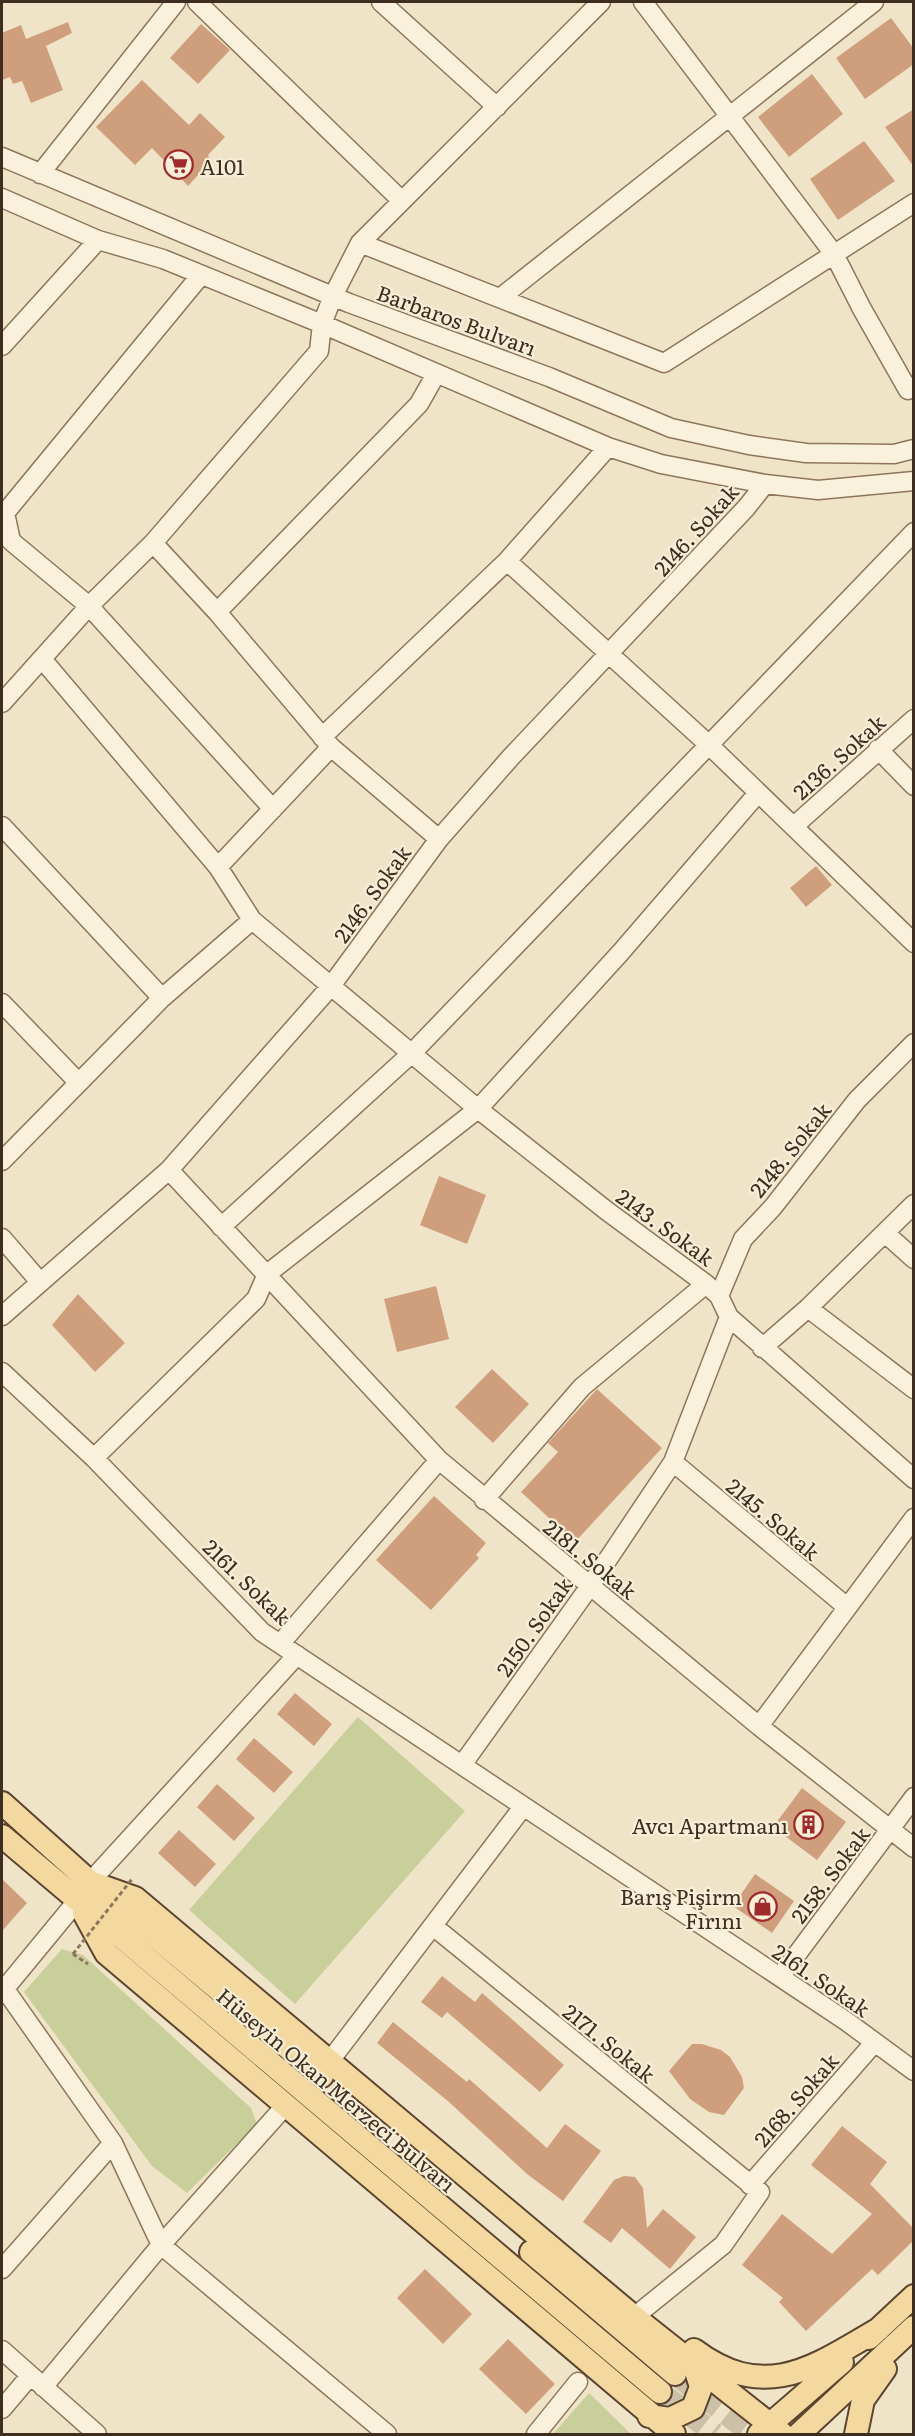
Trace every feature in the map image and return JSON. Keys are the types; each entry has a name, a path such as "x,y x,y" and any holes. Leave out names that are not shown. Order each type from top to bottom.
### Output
{"main road":[{"name":"Hüseyin Okan Merzeci Bulvarı","path":"2,1803 90,1882 684,2370"},
{"name":"Hüseyin Okan Merzeci Bulvarı","path":"2,1836 660,2392"},
{"path":"90,1882 135,1898 638,2320 701,2387 693,2408 670,2419 648,2425"},
{"path":"77,1901 106,1953 578,2355 648,2425 674,2434"},
{"path":"684,2370 770,2432 914,2296"},
{"path":"638,2320 690,2347 717,2365 741,2373 765,2376 798,2373 814,2367 879,2329"},
{"path":"799,2434 914,2328"},
{"path":"855,2434 863,2400 914,2328"}],"street":[{"path":"40,174 176,2"},
{"path":"197,2 402,201"},
{"path":"381,2 497,106"},
{"path":"2,703 89,606 153,543 319,351 322,324 333,296 360,243 601,2"},
{"path":"644,2 834,254 908,390 914,387"},
{"path":"500,298 729,114 874,2"},
{"name":"Barbaros Bulvarı","path":"2,157 333,296 549,377 671,428 806,453 894,453 914,449"},
{"path":"2,198 98,240 163,259 322,324 564,426 608,447 661,464 765,484 819,490 914,481"},
{"path":"360,243 664,363 914,203"},
{"path":"2,346 98,240"},
{"path":"201,275 3,512 6,545 89,606 273,809"},
{"path":"217,612 419,404 436,374"},
{"path":"218,867 273,809 326,742 507,561 608,447"},
{"name":"2146. Sokak","path":"2,1316 169,1170 331,986 439,839 511,757 609,656 746,508 765,484"},
{"path":"221,1227 412,1053 914,532"},
{"path":"153,543 217,612 326,742 439,839"},
{"path":"507,561 708,744 914,943"},
{"name":"2143. Sokak","path":"42,659 218,867 252,920 478,1109 712,1290 729,1317 762,1348 914,1479"},
{"name":"2136. Sokak","path":"794,826 914,719"},
{"path":"878,749 914,786"},
{"path":"94,1458 256,1299 267,1274 478,1109 621,952 758,793"},
{"path":"2,826 162,998"},
{"path":"2,1161 162,998 252,920"},
{"path":"2,1004 78,1082"},
{"name":"2148. Sokak","path":"712,1290 743,1239 774,1206 857,1100 914,1043"},
{"name":"2181. Sokak","path":"169,1170 439,1460 484,1500 759,1726 914,1848"},
{"path":"762,1348 808,1308 914,1204"},
{"path":"885,1233 914,1259"},
{"path":"2,1238 40,1282"},
{"path":"484,1500 582,1387 712,1290"},
{"path":"808,1308 914,1389"},
{"name":"2150. Sokak","path":"462,1765 590,1586 673,1462 729,1317"},
{"name":"2161. Sokak","path":"2,1372 94,1458 262,1632 780,1977 914,2071"},
{"path":"280,1644 439,1460"},
{"name":"2145. Sokak","path":"673,1462 847,1607"},
{"path":"759,1726 914,1518"},
{"path":"90,1882 297,1655"},
{"name":"2158. Sokak","path":"780,1977 914,1797"},
{"path":"329,2062 523,1807"},
{"path":"77,1901 3,1990 113,2143 161,2245 387,2434"},
{"name":"2171. Sokak","path":"433,1926 755,2188"},
{"name":"2168. Sokak","path":"638,2320 723,2245 755,2188 874,2043"},
{"path":"2,2409 36,2382 286,2105"},
{"path":"2,2269 113,2143"},
{"path":"2,2350 97,2434"},
{"path":"536,2434 578,2382"}],"path":[{"path":"73,1954 132,1879"}],"green space":[{"path":"358,1717 465,1811 295,2004 189,1910"},
{"path":"62,1949 83,1955 251,2108 257,2124 187,2193 152,2166 24,1992"},
{"path":"589,2393 631,2434 553,2434"}],"building":[{"path":"891,18 914,49 914,64 865,99 836,58"},
{"path":"68,22 72,33 46,46 63,90 31,103 22,81 13,84 10,77 2,80 2,33 21,25 26,39"},
{"path":"201,24 230,50 198,84 170,58"},
{"path":"812,74 843,114 789,157 758,117"},
{"path":"142,80 189,125 200,113 225,137 208,155 211,161 188,186 152,148 135,165 96,127"},
{"path":"914,109 914,167 885,127"},
{"path":"864,141 895,181 838,220 810,179"},
{"path":"816,866 832,885 806,907 790,888"},
{"path":"439,1176 486,1195 467,1244 420,1225"},
{"path":"436,1286 449,1339 397,1352 384,1299"},
{"path":"78,1294 125,1343 95,1372 52,1325"},
{"path":"492,1369 529,1404 493,1443 455,1407"},
{"path":"597,1389 662,1448 575,1542 521,1492 558,1452 548,1443"},
{"path":"434,1496 486,1543 476,1555 479,1558 431,1610 376,1560"},
{"path":"295,1693 332,1724 314,1746 277,1714"},
{"path":"254,1738 293,1772 274,1793 236,1759"},
{"path":"217,1784 255,1818 234,1841 197,1807"},
{"name":"Avcı Apartmanı","path":"802,1788 846,1822 817,1860 773,1827"},
{"path":"179,1830 216,1864 195,1887 158,1853"},
{"path":"755,1874 794,1901 772,1933 733,1906"},
{"path":"2,1879 27,1903 2,1931"},
{"path":"442,1976 475,2002 482,1993 564,2065 540,2092 447,2012 442,2018 421,2002"},
{"path":"393,2022 467,2082 469,2079 547,2148 565,2124 601,2151 563,2201 527,2174 449,2102 377,2043"},
{"path":"692,2044 702,2044 721,2050 730,2057 742,2077 744,2088 724,2115 709,2112 690,2099 669,2071"},
{"path":"842,2126 887,2162 870,2184 914,2229 914,2240 878,2275 872,2269 806,2331 779,2302 783,2298 742,2265 782,2214 832,2254 872,2214 811,2165"},
{"path":"624,2176 635,2177 643,2188 647,2228 663,2209 696,2237 670,2269 622,2228 611,2243 583,2222 614,2180"},
{"path":"425,2269 472,2314 443,2344 397,2298"},
{"path":"508,2339 555,2384 526,2414 479,2369"}],"tunnel":[{"path":"675,2374 752,2434"},
{"path":"660,2392 715,2434"}],"place":[{"name":"A101","path":"179,165"},
{"name":"Avcı Apartmanı","path":"809,1824"},
{"name":"Barış Pişirm Fırını","path":"763,1907"}]}
